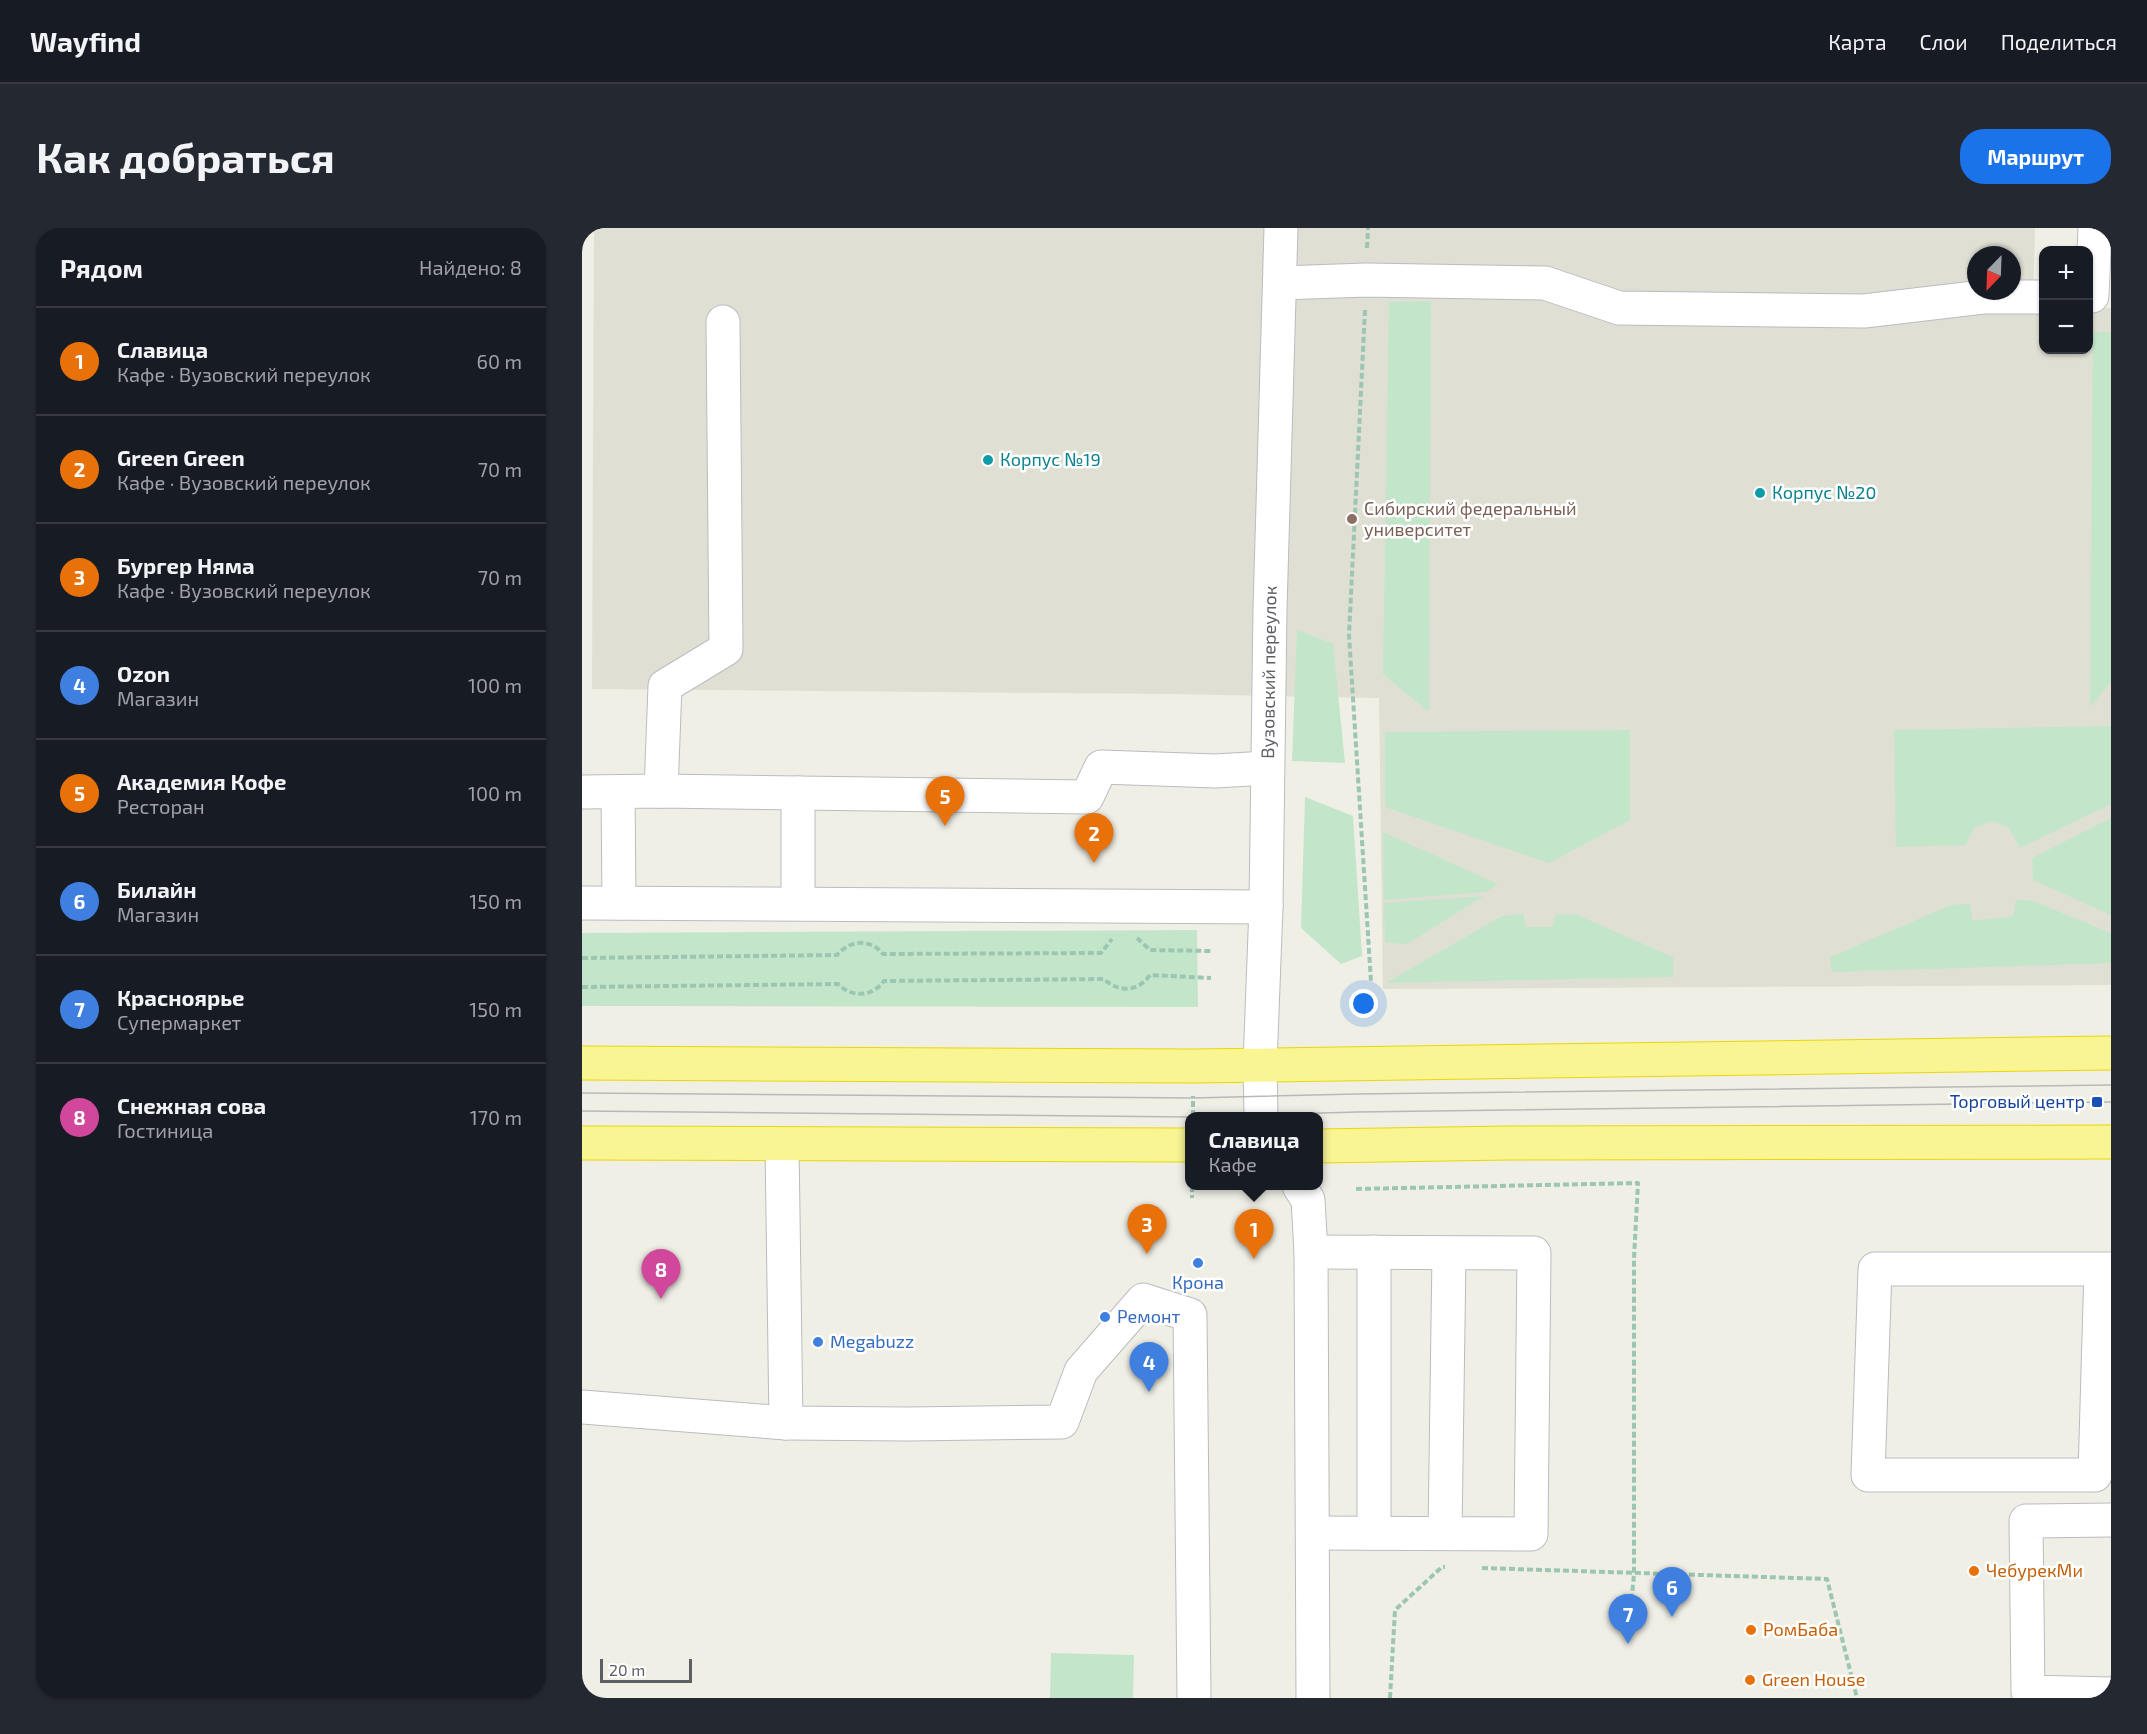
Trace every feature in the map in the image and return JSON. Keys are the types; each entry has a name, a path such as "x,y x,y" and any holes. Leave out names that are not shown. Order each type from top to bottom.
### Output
{"highway":[{"path":"582,1063 1193,1066 2111,1053"},
{"path":"1323,1146 1509,1143 2111,1142"},
{"path":"582,1143 1185,1144"}],"street":[{"name":"Вузовский переулок","path":"1261,1112 1270,609 1281,228"},
{"path":"2095,228 2097,296"},
{"path":"1281,283 1366,280 1545,284 1619,309 1864,311 1983,297 2039,297"},
{"path":"661,791 665,686 726,650 723,322"},
{"path":"582,792 1087,797 1101,767 1215,771 1267,768"},
{"path":"618,792 619,903"},
{"path":"798,793 798,903"},
{"path":"582,903 1266,907"},
{"path":"782,1145 786,1423"},
{"path":"1302,1190 1308,1200 1311,1252 1313,1698"},
{"path":"1311,1252 1534,1253 1531,1534 1313,1533"},
{"path":"1374,1252 1374,1533"},
{"path":"1445,1533 1449,1254"},
{"path":"1875,1269 2106,1269 2095,1475 1868,1475 1875,1269"},
{"path":"582,1407 786,1423 1062,1422 1081,1371 1143,1300 1190,1315 1194,1698"},
{"path":"2111,1520 2026,1521 2028,1692 2111,1694"}],"path":[{"path":"1368,228 1349,635 1371,981"},
{"path":"1127,936 1138,938 1150,950 1212,951"},
{"path":"582,958 837,955 844,946 858,942 873,945 883,954 1101,953 1112,939 1120,938"},
{"path":"582,987 838,984 845,991 853,994 871,993 884,981 1104,979 1119,989 1137,987 1150,975 1211,978"},
{"path":"1356,1189 1638,1183 1634,1258 1634,1574 1632,1607"},
{"path":"1192,1190 1192,1198"},
{"path":"1390,1698 1395,1610 1442,1567 1454,1568"},
{"path":"1476,1568 1827,1579 1857,1698"}],"shaded area":[{"name":"Сибирский федеральный университет","path":"594,228 2035,228 2033,306 2039,307 2039,354 2093,354 2093,307 2111,308 2111,985 1383,989 1379,698 592,689"}],"green space":[{"path":"1431,301 1429,712 1383,674 1389,302"},
{"path":"2093,332 2111,332 2111,682 2090,707"},
{"path":"1297,630 1333,644 1345,763 1292,761"},
{"path":"2111,726 2111,804 2020,848 2008,827 1992,821 1974,828 1966,845 1896,847 1894,730"},
{"path":"1630,730 1630,820 1549,863 1385,807 1385,732"},
{"path":"1305,797 1353,816 1362,956 1341,964 1301,928"},
{"path":"2111,818 2111,915 2033,880 2032,858"},
{"path":"1383,832 1498,884 1486,892 1384,900"},
{"path":"1484,896 1407,944 1385,942 1384,903"},
{"path":"2016,900 2033,901 2111,933 2111,963 1832,972 1830,957 1951,905 1970,904 1973,921 2013,916"},
{"path":"1523,914 1526,927 1552,927 1556,915 1575,914 1673,957 1673,977 1386,983 1502,916"},
{"path":"1197,930 1198,1007 582,1006 582,933"},
{"path":"1051,1653 1134,1655 1133,1698 1050,1698"}],"tram line":[{"path":"582,1093 1193,1098 2111,1085"},
{"path":"1323,1113 2111,1102"},
{"path":"582,1111 1185,1117"}],"place":[{"name":"Корпус №19","path":"988,460"},
{"name":"Корпус №20","path":"1760,493"},
{"name":"Сибирский федеральный университет","path":"1352,519"},
{"name":"Академия Кофе","path":"945,826"},
{"name":"Green Green","path":"1094,863"},
{"name":"Торговый центр","path":"2097,1102"},
{"name":"Бургер Няма","path":"1147,1254"},
{"name":"Славица","path":"1254,1259"},
{"name":"Крона","path":"1198,1263"},
{"name":"Снежная сова","path":"661,1299"},
{"name":"Ремонт","path":"1105,1317"},
{"name":"Megabuzz","path":"818,1342"},
{"name":"Ozon","path":"1149,1392"},
{"name":"ЧебурекМи","path":"1974,1571"},
{"name":"Билайн","path":"1672,1617"},
{"name":"РомБаба","path":"1751,1630"},
{"name":"Красноярье","path":"1628,1644"},
{"name":"Green House","path":"1750,1680"}]}
